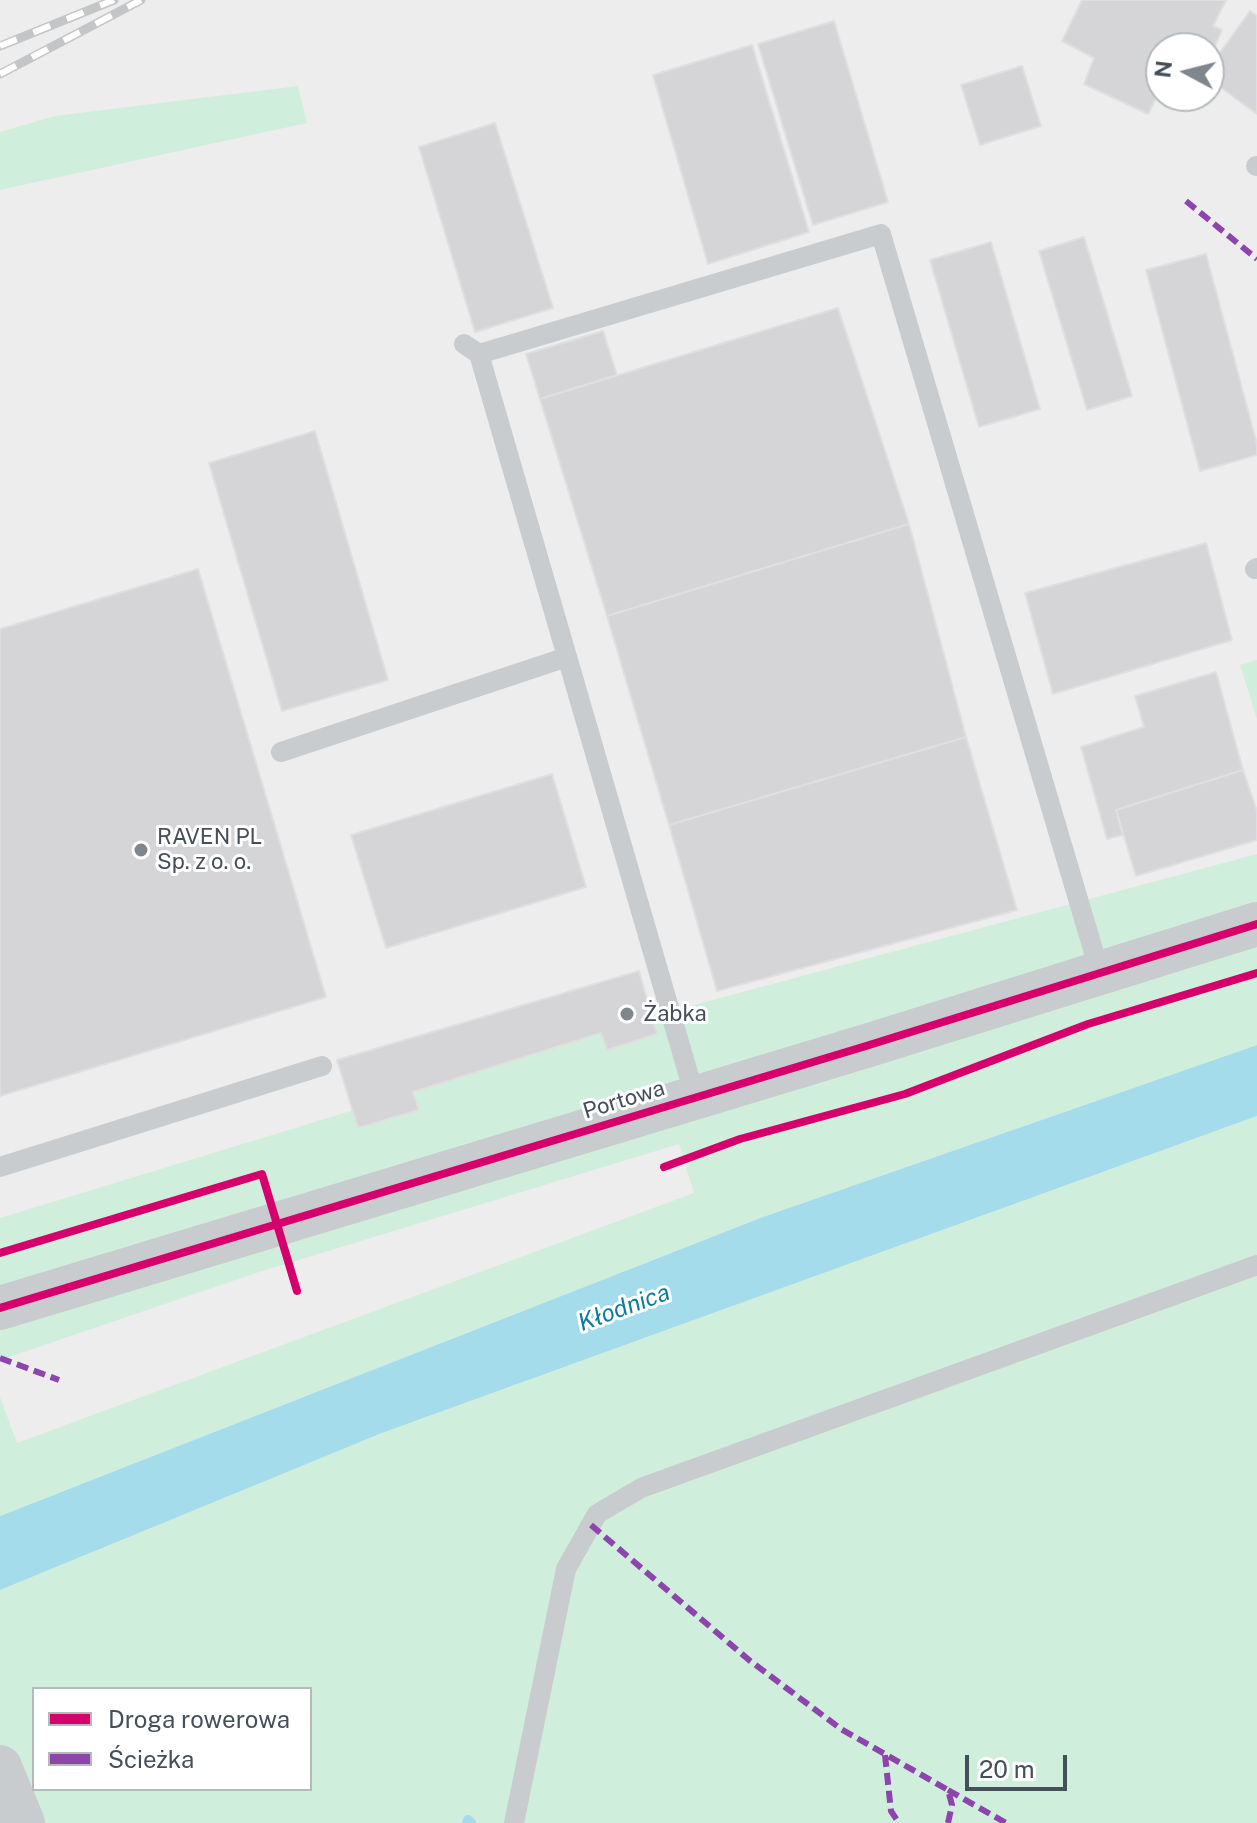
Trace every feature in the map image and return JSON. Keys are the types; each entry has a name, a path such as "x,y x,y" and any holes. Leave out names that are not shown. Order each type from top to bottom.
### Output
{"street":[{"name":"Portowa","path":"0,1308 1257,924"},
{"path":"0,1767 23,1823"}],"lane":[{"path":"695,1097 567,657 472,349 881,234 1100,973"},
{"path":"281,752 567,657"},
{"path":"0,1167 322,1066"},
{"path":"514,1823 566,1569 597,1514 641,1488 1257,1265"}],"green space":[{"path":"298,86 307,123 0,190 0,132 55,116"},
{"path":"1257,660 1257,719 1240,665"},
{"path":"1257,854 1257,1045 763,1217 0,1516 0,1397 17,1443 694,1193 679,1144 256,1273 0,1360 0,1218 354,1110 359,1127 418,1111 413,1092 601,1033 607,1050 657,1034 653,1016"},
{"path":"1257,1116 1257,1823 0,1823 0,1590 382,1433"}],"water":[{"name":"Kłodnica","path":"1257,1045 1257,1116 382,1433 0,1590 0,1516 763,1217"}],"building":[{"path":"1082,0 1226,0 1213,26 1221,32 1145,32 1145,112 1148,114 1084,84 1094,58 1062,41"},
{"path":"1250,11 1257,16 1257,114 1225,91 1225,46"},
{"path":"834,21 888,202 813,225 758,44"},
{"path":"752,45 809,232 708,264 653,75"},
{"path":"1022,66 1041,126 980,145 961,85"},
{"path":"495,123 553,308 475,332 419,147"},
{"path":"1084,237 1132,396 1087,410 1039,251"},
{"path":"991,242 1040,409 979,427 930,260"},
{"path":"1206,254 1257,444 1257,455 1200,471 1146,270"},
{"path":"838,308 909,524 607,616 540,399"},
{"path":"603,331 617,375 540,399 526,354"},
{"path":"315,431 388,680 282,711 209,463"},
{"path":"909,524 966,737 669,825 607,616"},
{"path":"1206,543 1232,640 1053,694 1025,593"},
{"name":"RAVEN PL Sp. z o. o.","path":"198,569 326,997 0,1096 0,629"},
{"path":"1216,672 1243,770 1116,810 1123,835 1107,839 1081,747 1144,727 1135,696"},
{"path":"966,737 1017,910 717,991 669,825"},
{"path":"1243,770 1257,811 1257,840 1136,876 1116,810"},
{"path":"552,774 586,887 386,948 351,835"},
{"path":"639,971 657,1034 607,1050 601,1033 413,1092 419,1110 358,1128 337,1060"}],"waterway":[{"path":"467,1823 468,1820 471,1823"}],"railway":[{"path":"0,46 114,0"},
{"path":"0,74 141,0"}],"marked path":[{"path":"1186,201 1257,259"},
{"path":"0,1358 59,1380"},
{"path":"591,1525 749,1660 841,1729 948,1790 952,1805 948,1823"},
{"path":"885,1755 891,1811 899,1823"},
{"path":"948,1790 1006,1823"}],"cycle path":[{"path":"0,1308 866,1046 1257,924"},
{"path":"664,1167 740,1139 905,1094 1088,1024 1257,973"},
{"path":"0,1253 262,1174 297,1291"}],"place":[{"name":"RAVEN PL Sp. z o. o.","path":"141,850"},
{"name":"Żabka","path":"627,1014"}]}
